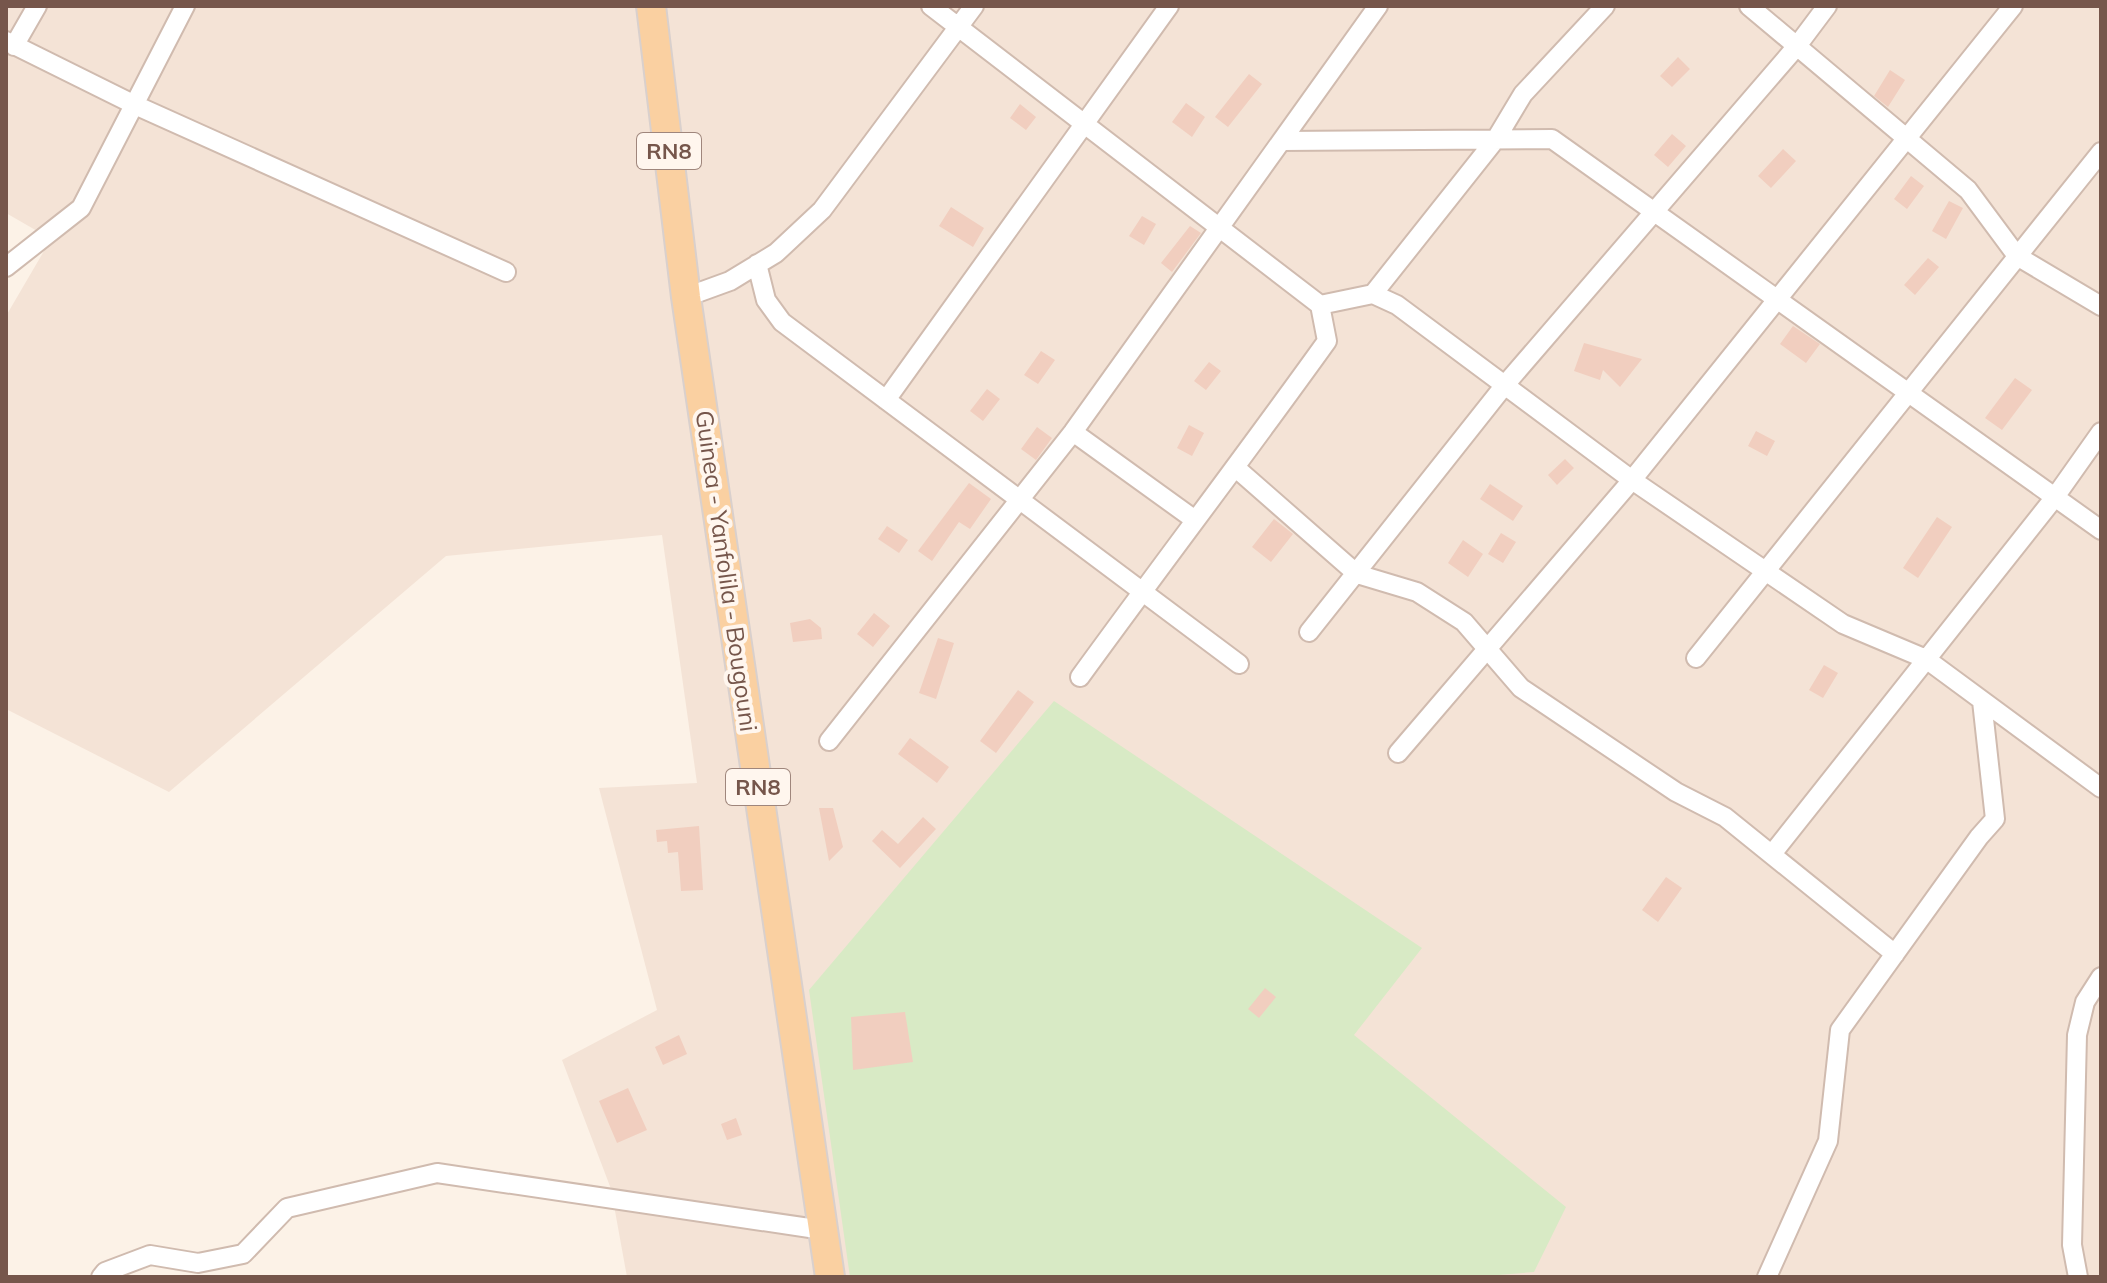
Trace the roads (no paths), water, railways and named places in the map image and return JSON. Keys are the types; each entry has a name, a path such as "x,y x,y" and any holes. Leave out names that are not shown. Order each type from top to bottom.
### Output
{"main road":[{"name":"Guinea - Yanfolila - Bougouni","path":"651,6 686,297 830,1277"}],"street":[{"path":"37,6 10,44 135,105 506,272"},
{"path":"931,6 1320,305 1327,341 1080,677"},
{"path":"686,297 730,281 776,253 822,210 974,6"},
{"path":"886,400 1169,6"},
{"path":"829,741 1073,432 1378,6"},
{"path":"1373,294 1496,139 1523,94 1605,6"},
{"path":"1749,6 1968,190 2017,256 2101,306"},
{"path":"1309,632 1504,386 1797,46 1827,6"},
{"path":"1398,753 1632,480 2013,6"},
{"path":"6,267 81,208 135,105 176,9"},
{"path":"1282,141 1552,139 2101,530"},
{"path":"1696,658 2101,152"},
{"path":"757,264 766,300 782,322 1239,664"},
{"path":"1320,305 1373,294 1397,305 1632,480 1843,624 1926,659 2101,788"},
{"path":"1073,432 1195,520"},
{"path":"1772,854 2055,497 2101,432"},
{"path":"1236,468 1357,574 1417,592 1464,622 1521,688 1676,792 1725,817 1895,954"},
{"path":"1767,1277 1828,1141 1840,1030 1995,819 1982,701"},
{"path":"2078,1277 2072,1245 2077,1035 2085,1002 2101,977"},
{"path":"101,1277 105,1272 150,1255 198,1263 243,1254 287,1208 437,1173 823,1230"}]}
